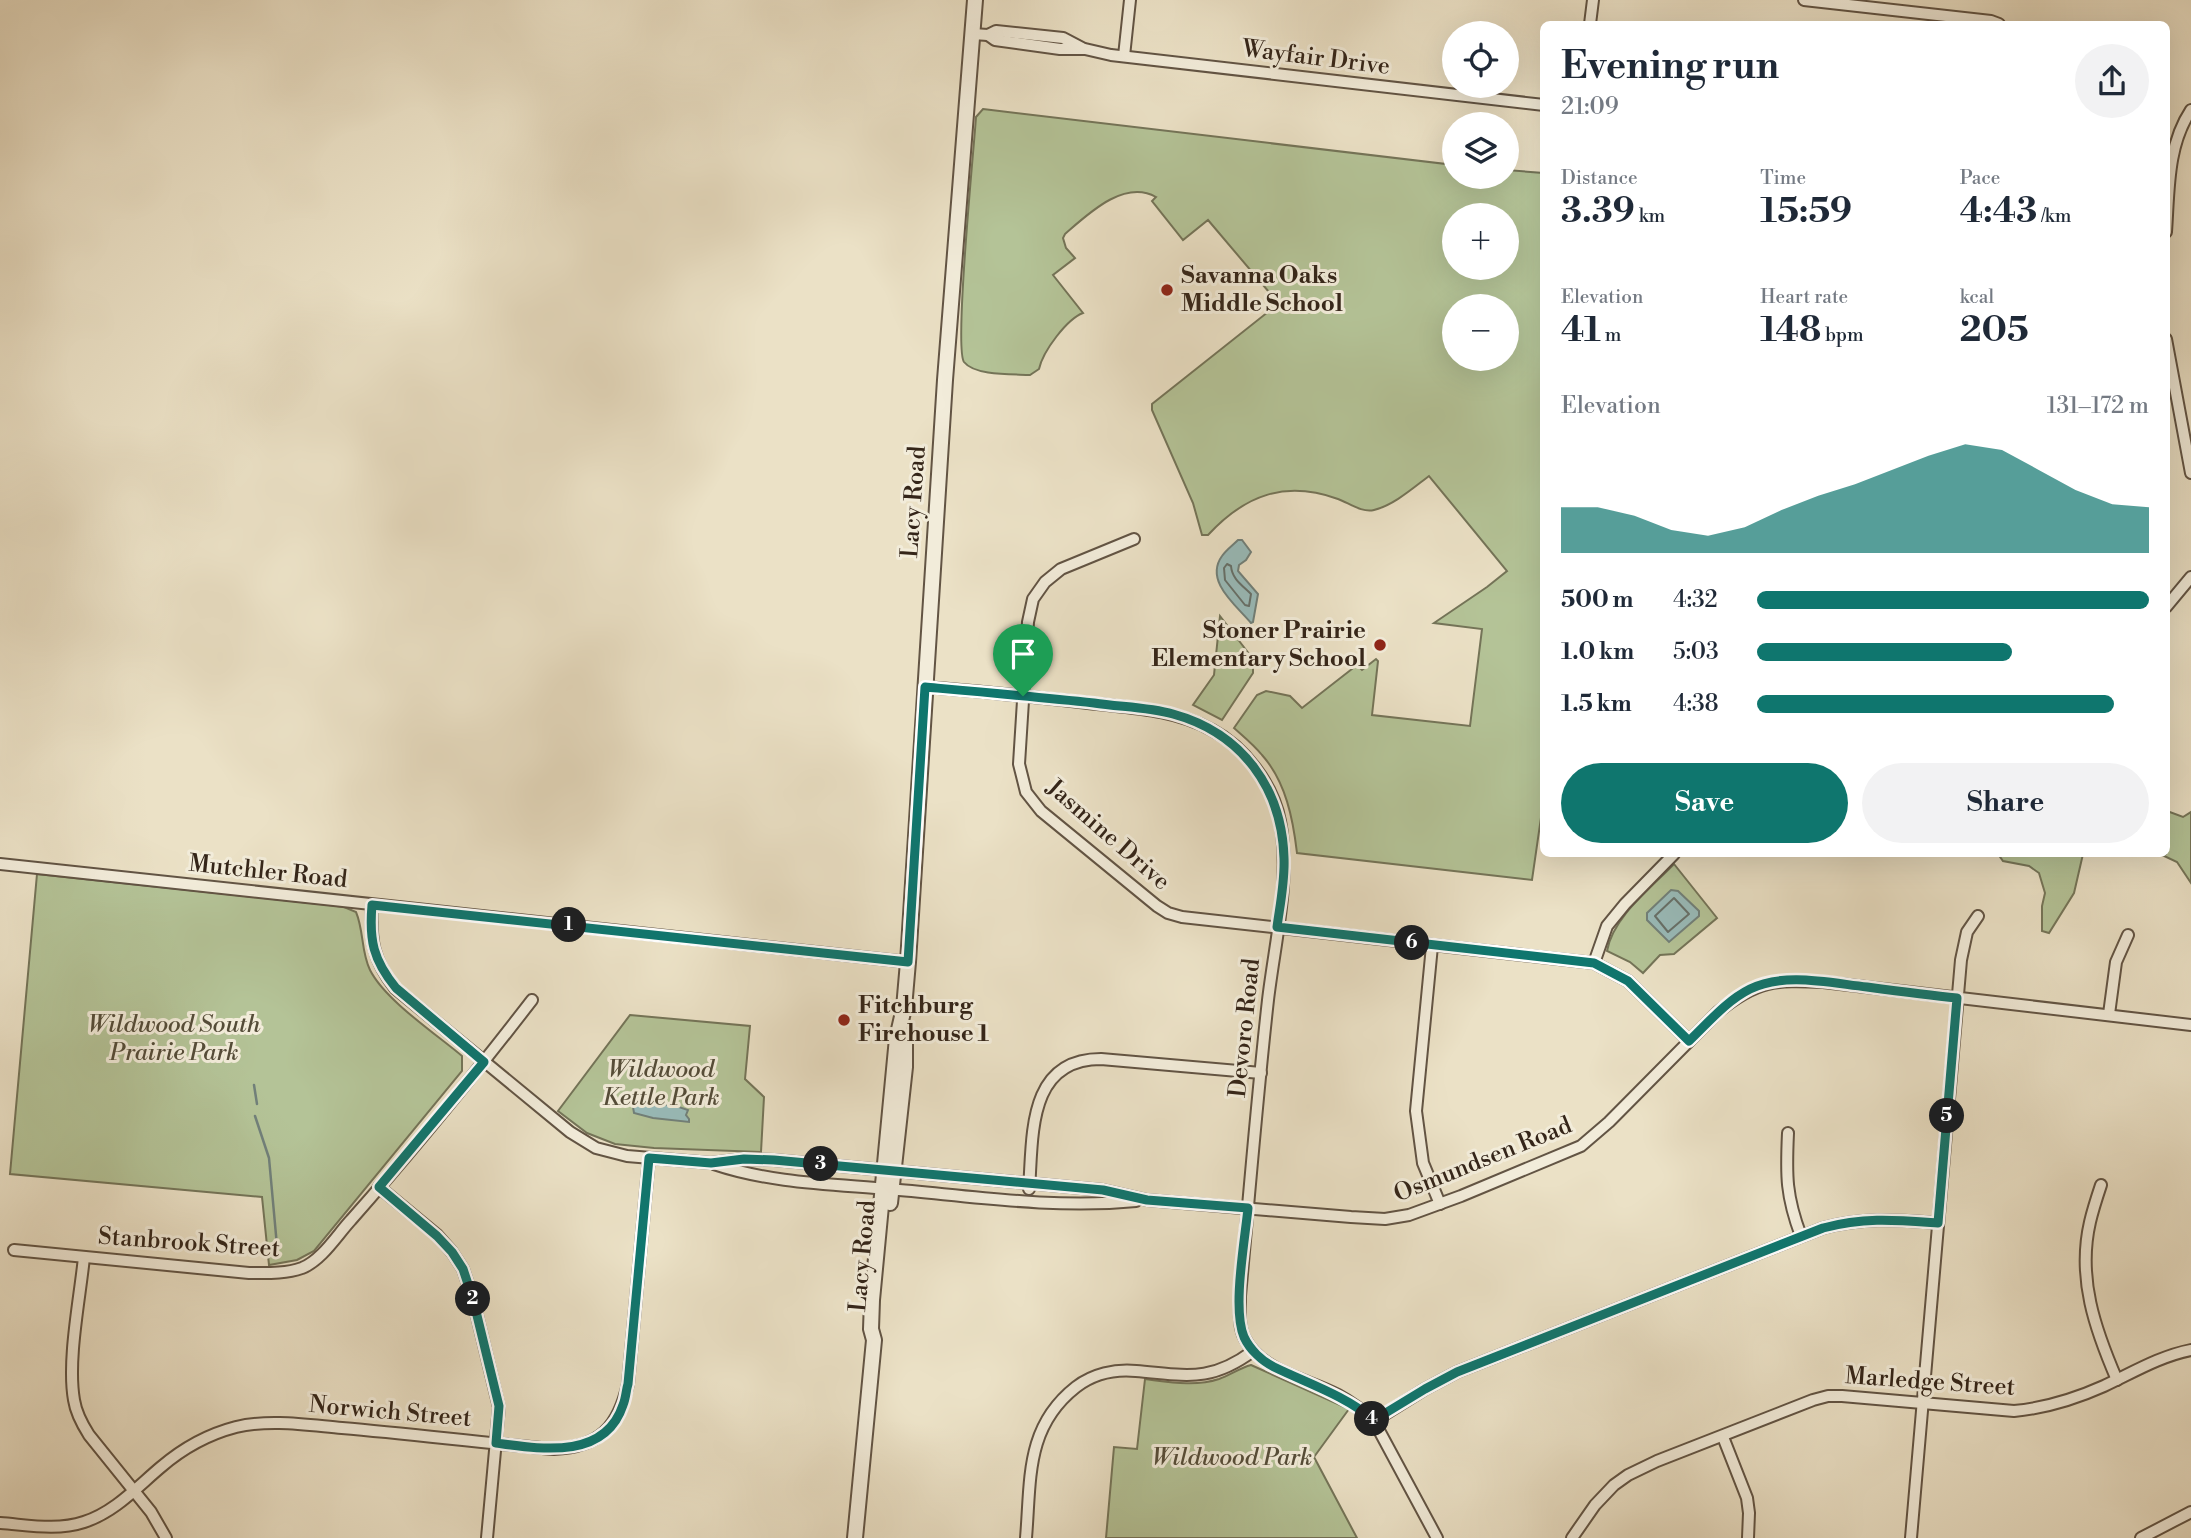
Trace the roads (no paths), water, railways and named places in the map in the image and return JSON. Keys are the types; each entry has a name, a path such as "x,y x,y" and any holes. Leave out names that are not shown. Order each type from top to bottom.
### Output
{"street":[{"name":"Lacy Road","path":"855,1538 874,1339 872,1300 889,1171 897,1038 904,1008 908,962 945,380 975,0"},
{"path":"1124,56 1130,0"},
{"path":"1590,21 1593,0"},
{"path":"1804,0 1882,4 1991,21"},
{"name":"Wayfair Drive","path":"973,34 988,35 996,31 1063,38 1085,49 1124,56 1540,105"},
{"path":"2170,187 2173,153 2183,122 2191,110"},
{"path":"2170,362 2191,473"},
{"name":"Jasmine Drive","path":"1134,539 1061,569 1051,576 1033,599 1028,622 1019,764 1026,792 1041,811 1168,913 1182,917 1594,963 1628,981 1689,1041"},
{"path":"2170,602 2191,577"},
{"name":"Devoro Road","path":"925,687 1171,713 1210,729 1235,746 1270,792 1280,818 1284,860 1240,1296 1240,1318 1245,1339 1253,1351"},
{"path":"1594,963 1607,926 1671,857"},
{"name":"Mutchler Road","path":"0,864 908,962"},
{"name":"Osmundsen Road","path":"372,905 373,949 388,979 396,988 586,1144 606,1152 711,1163 744,1159 800,1162 1103,1190 1147,1200 1385,1219 1409,1215 1440,1204 1581,1146 1609,1122 1718,1012 1752,988 1779,981 1823,982 2191,1025"},
{"path":"1911,1538 1961,960 1967,932 1978,916"},
{"path":"2109,1014 2116,962 2128,935"},
{"path":"1432,946 1416,1111 1423,1163 1440,1204"},
{"name":"Stanbrook Street","path":"13,1250 249,1273 275,1273 302,1268 315,1260 379,1187 484,1062 532,1000"},
{"path":"1028,1202 1037,1104 1053,1077 1074,1063 1101,1059 1261,1073"},
{"path":"1788,1133 1788,1196 1801,1237"},
{"name":"Norwich Street","path":"0,1522 47,1527 83,1523 109,1510 183,1451 216,1434 237,1427 274,1423 554,1449 572,1448 600,1437 615,1421 623,1406 628,1384 649,1158"},
{"path":"799,1181 800,1162"},
{"name":"Osmundsen Road","path":"711,1163 742,1174 1028,1202 1098,1205 1147,1200"},
{"path":"2101,1185 2090,1223 2087,1283 2092,1318 2117,1380"},
{"path":"379,1187 452,1252 463,1269 473,1299 499,1406 487,1538"},
{"path":"1374,1420 1457,1372 1823,1228 1879,1219 1938,1223"},
{"path":"84,1257 72,1382 80,1422 152,1512 166,1538"},
{"name":"Marledge Street","path":"1572,1538 1595,1505 1628,1475 1813,1400 1828,1396 2031,1409 2062,1403 2157,1361 2191,1350"},
{"path":"1026,1538 1036,1445 1040,1430 1061,1399 1083,1382 1099,1375 1132,1370 1200,1376 1226,1368 1253,1351 1274,1367 1338,1395 1374,1420 1437,1538"},
{"path":"1723,1437 1747,1498 1748,1538"},
{"path":"2141,1538 2191,1512"}],"water":[{"path":"1238,540 1242,540 1251,552 1239,565 1238,571 1258,594 1251,623 1224,592 1217,574 1217,565 1222,556"},
{"path":"1671,890 1678,891 1699,911 1699,916 1669,942 1647,920 1647,913"},
{"path":"639,1103 673,1105 688,1110 686,1115 689,1122 634,1113 633,1107"}],"waterway":[{"path":"254,1085 257,1104"},
{"path":"255,1116 269,1158 277,1246"}],"place":[{"name":"Savanna Oaks Middle School","path":"1167,290"},
{"name":"Stoner Prairie Elementary School","path":"1380,645"},
{"name":"Fitchburg Firehouse 1","path":"844,1020"}],"park label":[{"name":"Wildwood South Prairie Park","path":"174,1039"},
{"name":"Wildwood Kettle Park","path":"661,1084"},
{"name":"Wildwood Park","path":"1232,1458"}]}
